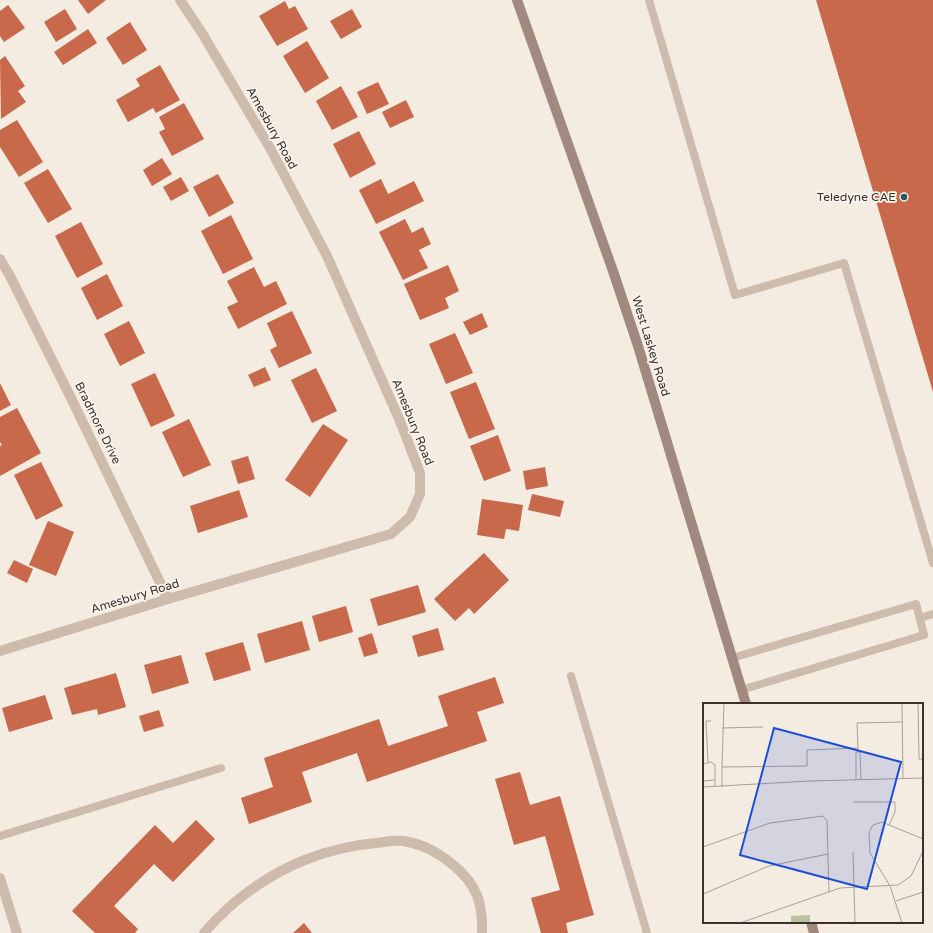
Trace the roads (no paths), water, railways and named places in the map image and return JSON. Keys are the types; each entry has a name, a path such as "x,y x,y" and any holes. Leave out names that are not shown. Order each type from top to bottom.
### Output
{"main road":[{"name":"West Laskey Road","path":"517,0 634,333 746,703"},
{"path":"811,923 814,933"}],"street":[{"name":"Amesbury Road","path":"0,651 168,599 391,534 410,517 420,494 420,473 400,421 327,256 270,148 202,32 180,0"},
{"name":"Bradmore Drive","path":"0,260 10,276 68,391 168,599"},
{"path":"204,933 221,913 249,891 286,868 322,853 359,844 403,841 432,851 446,859 460,870 472,884 478,899 483,916 482,933"},
{"path":"0,878 17,933"}],"lane":[{"path":"649,0 735,295 844,263 933,563"},
{"path":"732,658 916,604 924,635 742,690"},
{"path":"920,618 933,614"},
{"path":"571,676 647,933"},
{"path":"0,836 221,768"}],"place":[{"name":"Teledyne CAE","path":"904,197"}]}
